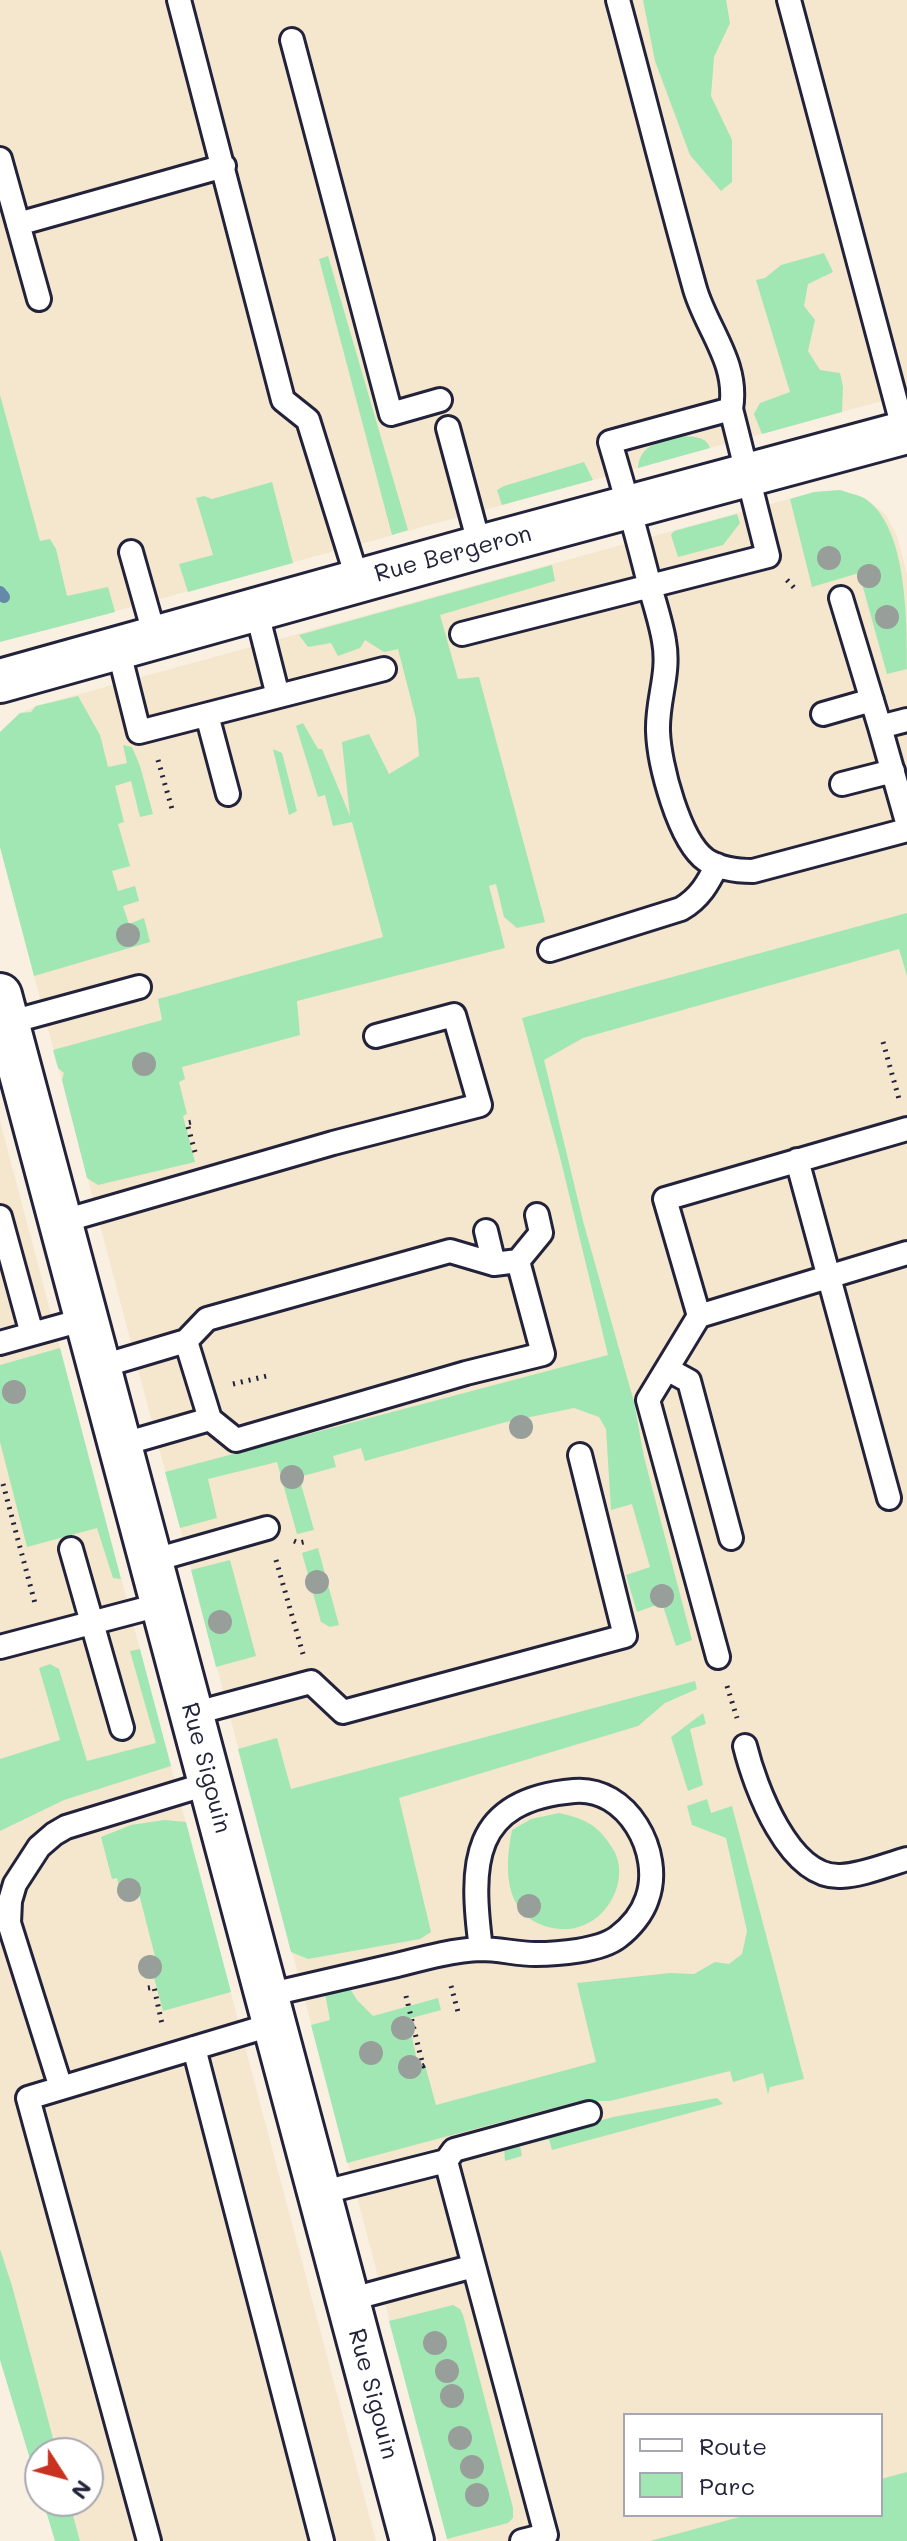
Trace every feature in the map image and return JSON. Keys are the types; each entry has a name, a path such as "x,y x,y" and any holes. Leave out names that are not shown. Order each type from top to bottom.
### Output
{"street":[{"name":"Rue Bergeron","path":"0,681 629,506 906,436"},
{"name":"Rue Sigouin","path":"4,1009 10,1074 60,1222 412,2541"}],"lane":[{"path":"179,0 283,400 308,420 358,581"},
{"path":"462,634 768,556 731,409 734,392 720,342 697,294 618,0"},
{"path":"789,0 906,436"},
{"path":"292,40 391,414 440,400"},
{"path":"0,159 39,299"},
{"path":"18,224 224,166"},
{"path":"731,409 610,442 650,586 668,665 660,701 658,733 666,777 681,824 694,849 707,860 730,870 753,871 907,830"},
{"path":"448,428 480,547"},
{"path":"131,552 139,732 384,669"},
{"path":"841,598 907,822"},
{"path":"256,609 278,696"},
{"path":"823,714 872,700"},
{"path":"207,715 228,794"},
{"path":"880,727 907,720"},
{"path":"842,784 893,771"},
{"path":"550,950 681,909 693,902 705,888 717,865"},
{"path":"4,1009 139,987"},
{"path":"60,1222 333,1143 480,1105 454,1015 376,1036"},
{"path":"699,1316 665,1199 797,1160 905,1121"},
{"path":"797,1160 889,1498"},
{"path":"99,1367 186,1341 207,1319 450,1251 494,1264 518,1261 541,1233 537,1215"},
{"path":"0,1217 32,1334"},
{"path":"486,1231 494,1264"},
{"path":"718,1657 648,1400 699,1316 907,1253"},
{"path":"186,1341 210,1419 236,1440 466,1373 543,1354 518,1261"},
{"path":"0,1343 86,1319"},
{"path":"667,1369 689,1381 731,1538"},
{"path":"120,1445 210,1419"},
{"path":"192,1714 311,1682 343,1712 625,1636 580,1455"},
{"path":"151,1561 267,1528"},
{"path":"71,1549 122,1728"},
{"path":"0,1647 163,1604"},
{"path":"745,1746 752,1772 773,1818 786,1841 804,1862 820,1873 839,1876 907,1859"},
{"path":"61,2088 9,1923 15,1884 39,1847 66,1827 210,1783"},
{"path":"149,2541 28,2098 194,2048 271,2010 428,1957 481,1949 544,1954 595,1948 617,1939 640,1915 648,1896 650,1868 644,1838 629,1814 609,1798 582,1790 552,1793 521,1804 499,1818 482,1842 476,1866 474,1900 481,1949"},
{"path":"194,2048 322,2541"},
{"path":"320,2193 446,2161 454,2150 589,2113"},
{"path":"446,2161 546,2535 522,2541"},
{"path":"348,2300 474,2266"}],"path":[{"path":"150,730 172,809"},
{"path":"883,1042 905,1121"},
{"path":"196,1121 187,1123 197,1161"},
{"path":"257,1377 271,1375"},
{"path":"3,1484 43,1635"},
{"path":"267,1528 311,1682"},
{"path":"299,1543 308,1541"},
{"path":"718,1657 745,1746"},
{"path":"148,1988 154,1987 158,2008"},
{"path":"411,2018 425,2065"}],"shaded area":[{"path":"0,0 907,0 907,394 43,631 0,463"},
{"path":"840,490 865,498 886,515 897,536 907,574 907,2541 448,2541 0,847 0,732 20,713 36,706 814,492"},
{"path":"0,1121 376,2541 67,2541 61,2517 104,2517 104,2437 40,2437 0,2288"}],"green space":[{"path":"643,0 726,0 730,23 714,57 711,96 732,140 732,182 721,191 690,155 655,61"},
{"path":"824,253 833,272 808,284 804,306 815,320 808,351 820,370 840,373 842,412 762,434 754,414 760,403 790,392 756,280 765,278 781,265"},
{"path":"328,256 408,530 392,535 319,259"},
{"path":"0,395 40,541 50,539 56,549 67,596 108,587 115,612 0,642"},
{"path":"682,436 703,439 710,448 638,468 647,448"},
{"path":"584,462 593,480 502,505 497,490 504,486"},
{"path":"272,482 293,563 188,592 179,564 213,555 196,498 204,496 212,499"},
{"path":"840,490 864,498 878,511 889,529 902,574 907,669 887,674 859,573 812,587 790,499 814,492"},
{"path":"737,514 740,523 723,545 678,557 671,535 674,531"},
{"path":"552,565 555,581 440,615 458,679 479,677 545,922 517,928 504,917 496,884 489,886 505,948 297,1001 300,1035 182,1067 185,1079 179,1082 187,1114 183,1116 195,1162 98,1185 87,1178 62,1080 64,1073 58,1068 53,1050 162,1020 158,999 383,937 352,822 333,826 325,795 318,797 296,726 303,723 318,749 322,749 350,816 342,742 369,734 389,774 419,756 416,719 398,649 384,652 365,640 360,648 338,656 331,643 308,647 299,635"},
{"path":"78,696 100,735 108,767 127,763 123,745 132,747 140,766 153,814 140,817 131,781 115,786 124,822 118,824 130,866 112,871 118,891 135,886 139,901 123,906 129,924 144,918 150,942 34,976 0,847 0,732 20,713"},
{"path":"273,749 282,753 297,811 289,815"},
{"path":"907,913 907,976 899,949 583,1038 544,1060 583,1221 634,1402 644,1457 692,1640 676,1646 662,1603 637,1612 626,1575 650,1567 632,1504 611,1510 606,1429 599,1417 574,1408 506,1422 365,1461 361,1448 333,1456 336,1467 299,1477 314,1530 297,1534 277,1462 208,1479 217,1518 180,1528 165,1472 608,1355 559,1153 522,1018"},
{"path":"60,1348 121,1579 113,1578 97,1528 27,1547 0,1442 0,1365"},
{"path":"318,1548 339,1625 330,1627 321,1622 302,1553"},
{"path":"230,1560 256,1656 216,1667 191,1570"},
{"path":"140,1649 171,1766 64,1800 0,1831 0,1759 60,1740 39,1668 50,1664 59,1669 87,1761 156,1743 130,1651"},
{"path":"695,1681 697,1689 665,1703 638,1726 399,1798 431,1932 420,1939 308,1959 291,1952 238,1749 277,1738 291,1789"},
{"path":"703,1713 706,1724 690,1729 703,1785 688,1791 671,1737"},
{"path":"707,1799 711,1813 732,1806 804,2079 770,2087 768,2094 763,2073 733,2082 730,2071 610,2101 580,2101 347,2163 311,2025 330,2020 325,1994 349,1987 373,2016 438,1998 441,2010 408,2019 418,2065 425,2065 436,2105 596,2062 577,1983 670,1973 694,1974 715,1962 729,1964 742,1954 747,1931 726,1838 692,1825 687,1806"},
{"path":"559,1813 584,1821 602,1834 613,1849 619,1870 615,1893 603,1912 584,1925 568,1929 547,1927 529,1918 514,1898 508,1871 512,1830 531,1819"},
{"path":"164,1820 186,1822 231,1992 163,2011 153,1974 159,1972 136,1882 119,1886 117,1878 112,1879 101,1837 131,1825"},
{"path":"717,2098 723,2104 552,2150 549,2139 520,2146 522,2156 505,2161 504,2147 613,2117"},
{"path":"0,2249 53,2437 24,2439 0,2360"},
{"path":"453,2305 463,2315 513,2518 508,2523 447,2539 389,2321"},
{"path":"907,2472 907,2541 650,2541 740,2517 883,2517 883,2478"},
{"path":"48,2517 73,2517 80,2541 55,2541"}],"waterway":[{"path":"0,592 4,597"}]}
